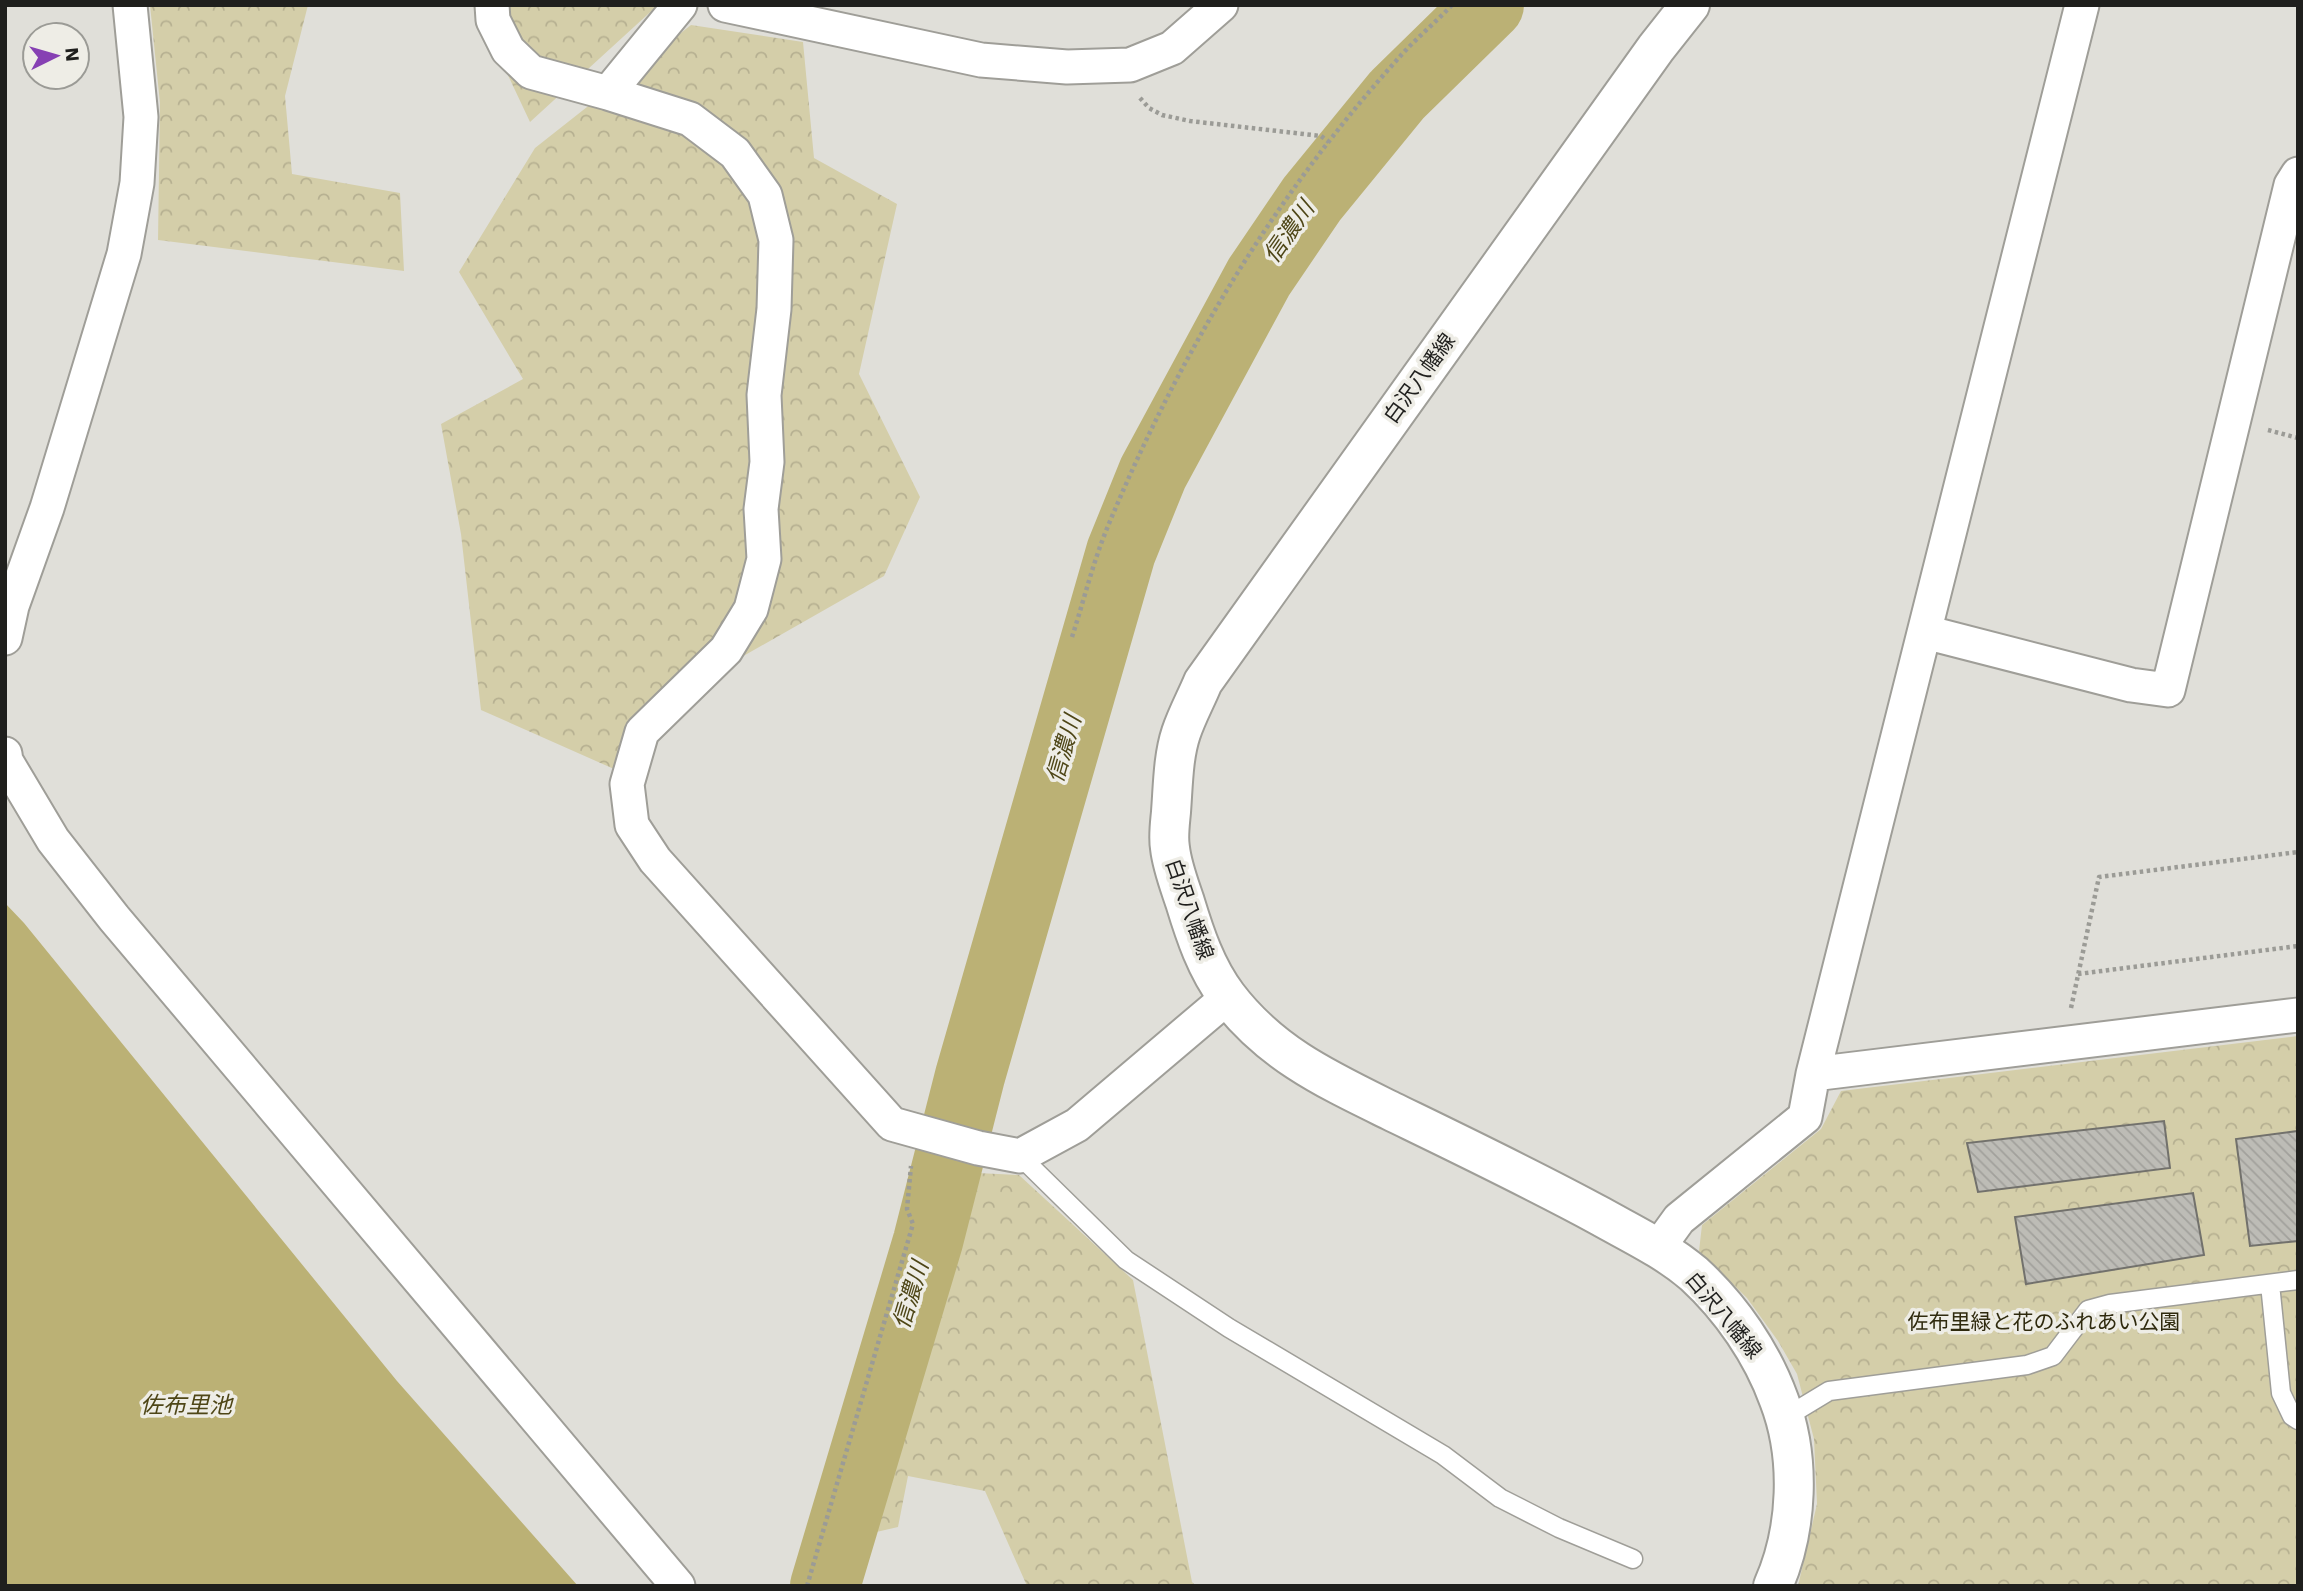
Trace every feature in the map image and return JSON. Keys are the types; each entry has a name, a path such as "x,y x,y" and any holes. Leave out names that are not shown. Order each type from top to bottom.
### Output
{"main road":[{"name":"白沢八幡線","path":"1690,5 1656,48 1203,682 1181,735 1173,780 1169,846 1193,929 1208,966 1228,997 1277,1048 1328,1080 1577,1204 1658,1248 1693,1274 1743,1331 1765,1363 1786,1417 1792,1450 1793,1495 1789,1531 1773,1586"}],"street":[{"path":"5,638 12,606 47,508 124,254 137,183 141,117 130,5"},
{"path":"492,5 493,20 508,50 531,72 608,93 690,120 735,153 765,195 776,240 774,309 764,395 767,461 761,509 764,559 751,609 726,650 642,732 627,785 632,825 655,860 892,1124 978,1147 1020,1156 1077,1125 1228,997"},
{"path":"608,93 680,5"},
{"path":"725,5 982,60 1067,68 1130,65 1172,48 1222,5"},
{"path":"1658,1248 1679,1219 1805,1117 1813,1074 2082,5"},
{"path":"1925,632 2131,685 2168,690 2291,185 2298,174"},
{"path":"5,754 6,761 53,840 114,918 678,1586"},
{"path":"1813,1074 2298,1015"}],"lane":[{"path":"1020,1156 1126,1260 1229,1328 1443,1455 1500,1498 1559,1528 1633,1559"},
{"path":"1786,1417 1829,1391 2027,1365 2053,1356 2088,1310 2110,1304 2298,1280"},
{"path":"2270,1284 2281,1393 2292,1416 2298,1420"}],"path":[{"path":"1072,637 1107,528 1163,401 1211,315 1272,217 1329,142 1396,60 1452,5"},
{"path":"1130,65 1138,94 1149,108 1162,115 1190,121 1321,136 1329,142"},
{"path":"2064,1044 2099,877 2298,852"},
{"path":"2078,974 2298,946"},
{"path":"807,1586 913,1224 907,1209 923,1132"}],"green space":[{"path":"150,5 308,5 285,96 292,174 400,193 404,271 158,240 160,103"},
{"path":"475,5 658,5 530,122"},
{"path":"691,25 803,42 814,158 897,204 859,374 920,497 884,576 631,720 623,773 481,710 461,534 441,424 523,379 459,272 535,148"},
{"name":"佐布里緑と花のふれあい公園","path":"2298,1036 2298,1586 1798,1586 1817,1504 1814,1439 1797,1374 1778,1341 1747,1298 1699,1251 1702,1225 1821,1129 1841,1091"},
{"path":"957,1172 1019,1175 1133,1280 1192,1582 1196,1586 1027,1586 985,1491 908,1476 898,1527 846,1539 836,1586 812,1586 866,1410"}],"water":[{"name":"佐布里池","path":"5,903 397,1381 578,1586 5,1586"}],"building":[{"path":"2164,1121 2170,1168 1978,1192 1967,1143"},
{"path":"2298,1131 2298,1241 2250,1246 2236,1139"},
{"path":"2193,1193 2204,1255 2026,1284 2015,1217"}],"waterway":[{"name":"信濃川","path":"825,1586 928,1241 970,1076 1121,552 1153,473 1259,277 1312,199 1397,95 1489,5"}]}
